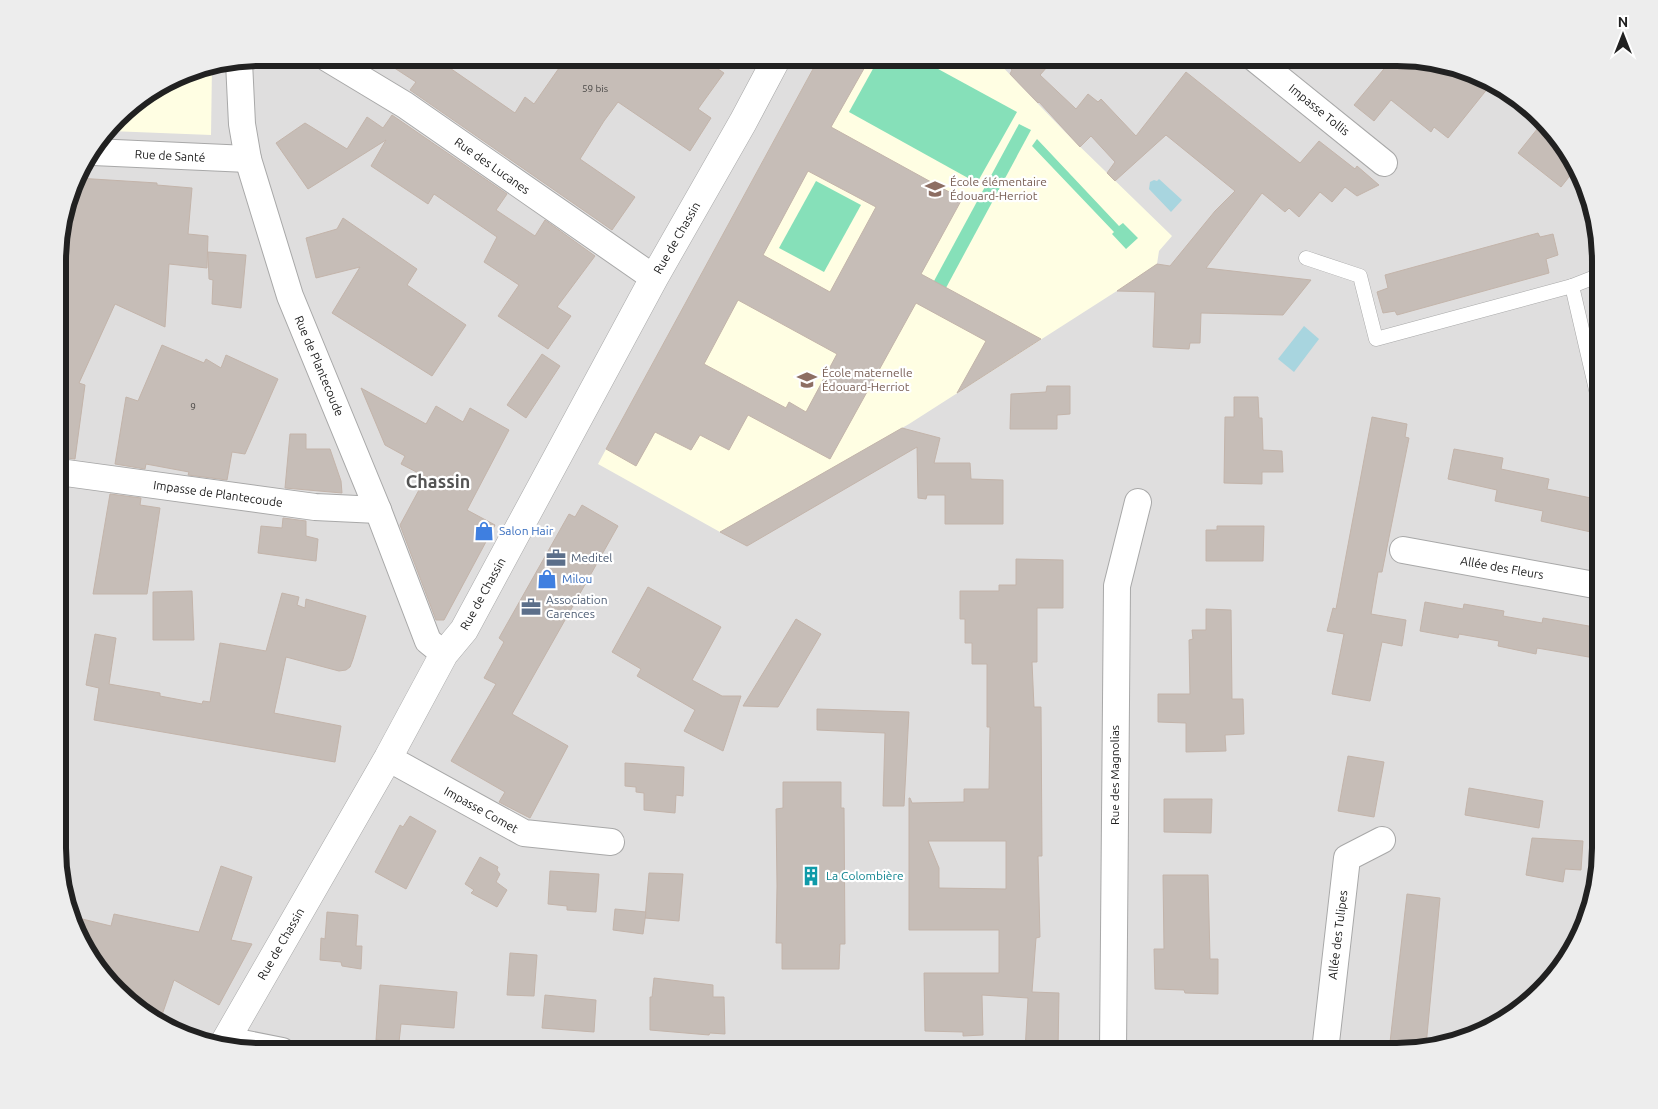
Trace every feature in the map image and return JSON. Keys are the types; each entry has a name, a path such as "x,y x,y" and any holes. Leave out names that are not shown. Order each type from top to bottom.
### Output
{"street":[{"name":"Rue des Lucanes","path":"340,66 405,105 654,278"},
{"name":"Rue de Chassin","path":"227,1040 388,758 444,654 464,630 654,278 744,122 773,66"},
{"name":"Impasse Tollis","path":"1264,66 1384,163"},
{"name":"Rue de Plantecoude","path":"239,68 242,124 248,159 290,296 378,510 428,641 444,654"},
{"name":"Rue de Santé","path":"100,152 248,159"},
{"name":"Impasse de Plantecoude","path":"66,473 315,507 378,510"},
{"name":"Rue des Magnolias","path":"1113,1043 1117,586 1138,502"},
{"name":"Allée des Fleurs","path":"1403,550 1592,585"},
{"name":"Impasse Comet","path":"388,758 524,833 612,842"},
{"name":"Allée des Tulipes","path":"1326,1043 1347,858 1382,840"}],"lane":[{"path":"1306,258 1360,276 1376,339 1572,286 1592,277"},
{"path":"1572,286 1592,372"}],"shaded area":[{"path":"815,66 1002,66 1069,136 1172,236 1159,251 1157,264 1134,280 909,424 720,532 598,464"},
{"path":"1396,66 1422,68 1447,73 1483,86 1505,99 1535,123 1559,153 1572,175 1588,223 1592,262 1592,847 1590,873 1585,898 1572,934 1559,956 1535,986 1505,1010 1483,1023 1435,1039 1396,1043 262,1043 236,1041 211,1036 175,1023 153,1010 123,986 92,945 81,922 73,898 68,873 66,847 66,262 68,236 73,211 86,175 99,153 123,123 153,99 175,86 211,73 249,67"},
{"path":"212,73 211,135 116,131 123,123 164,92 187,81"}],"green space":[{"path":"875,66 933,66 1017,112 977,183 849,112"},
{"path":"1019,124 1031,130 933,312 921,305"},
{"path":"1037,139 1119,226 1123,223 1138,238 1126,249 1112,234 1114,232 1032,146"},
{"path":"816,181 861,205 824,272 779,248"}],"water":[{"path":"1159,179 1182,200 1171,212 1149,189 1150,182"},
{"path":"1304,326 1319,339 1294,372 1278,359"}],"building":[{"path":"391,66 447,66 515,113 525,97 534,104 560,66 714,66 724,73 698,109 711,118 690,151 618,102 604,121 580,159 635,197 612,230 410,90 416,82"},
{"path":"815,66 865,66 831,127 962,199 921,274 1041,339 957,393 986,341 916,303 830,459 748,415 729,450 700,435 691,450 655,432 636,466 606,449","holes":["808,171 876,207 830,292 763,255","738,300 837,354 806,412 789,402 786,408 704,364"]},
{"path":"1008,66 1048,66 1040,75 1076,109 1088,94 1098,102 1101,99 1136,136 1186,72 1300,163 1319,141 1355,169 1357,166 1379,185 1357,196 1345,187 1332,202 1320,192 1299,217 1289,208 1285,212 1262,193 1206,268 1311,280 1283,315 1201,313 1200,343 1190,343 1189,349 1153,347 1155,292 1117,291 1157,264 1170,266 1215,211 1235,191 1166,135 1115,181 1107,173 1115,162 1091,136 1080,147 1039,102 1010,74 1012,70"},
{"path":"1386,66 1435,70 1471,81 1488,89 1448,138 1434,127 1431,132 1391,100 1374,121 1354,105"},
{"path":"392,115 507,194 496,210 535,236 545,220 595,256 557,307 571,316 548,349 498,316 519,285 484,262 497,237 434,194 428,204 371,166 386,140 308,189 276,143 305,123 347,149 367,117 383,128"},
{"path":"1538,128 1559,153 1571,174 1561,187 1518,153"},
{"path":"85,178 157,183 157,185 192,188 188,234 208,236 207,268 169,264 165,327 115,304 79,383 85,385 75,459 66,458 66,262 70,223"},
{"path":"343,218 417,269 407,285 466,325 432,376 332,313 360,267 316,278 306,238 337,229"},
{"path":"1538,233 1540,237 1553,234 1558,255 1546,259 1549,273 1397,315 1395,311 1383,313 1377,292 1388,288 1385,275"},
{"path":"208,252 246,255 241,308 212,304 213,280 209,279"},
{"path":"162,345 204,363 206,359 221,368 226,355 278,379 245,454 232,452 227,480 188,475 189,472 146,464 145,469 115,464 126,397 138,401"},
{"path":"542,354 560,366 526,418 507,405"},
{"path":"1047,386 1070,386 1070,414 1057,415 1057,429 1010,429 1011,394 1046,392"},
{"path":"361,388 426,424 436,406 463,422 470,408 509,430 467,510 495,525 444,620 436,620 400,525 426,477 401,464 405,456 385,445"},
{"path":"1234,397 1258,397 1259,418 1262,418 1263,450 1282,451 1283,472 1262,472 1262,484 1224,483 1225,417 1234,417"},
{"path":"1372,417 1407,424 1405,437 1409,438 1382,572 1378,572 1371,614 1406,620 1402,646 1382,642 1370,701 1332,694 1344,634 1327,631 1333,608 1336,609"},
{"path":"902,428 940,438 934,463 970,463 971,479 1003,480 1003,524 945,524 945,495 927,495 926,499 918,498 917,447 747,546 720,532"},
{"path":"290,434 306,434 306,449 330,449 341,481 342,493 285,488"},
{"path":"1454,449 1503,458 1501,469 1549,479 1547,489 1592,498 1592,532 1541,521 1543,511 1495,501 1497,490 1448,479"},
{"path":"110,494 141,498 140,505 160,508 147,594 93,594"},
{"path":"582,505 618,526 512,714 568,746 530,818 499,802 505,792 451,761 496,684 484,678 504,642 499,638 569,514 575,517"},
{"path":"283,518 306,521 306,536 318,539 316,561 258,553 261,526 282,528"},
{"path":"1217,526 1264,526 1263,561 1206,561 1206,530 1217,530"},
{"path":"1016,559 1063,560 1063,608 1037,608 1037,662 1032,662 1034,707 1041,707 1042,856 1038,856 1040,937 1036,938 1032,992 1059,993 1058,1043 1025,1043 1028,998 982,995 983,1035 963,1036 963,1032 925,1031 924,973 999,973 999,930 909,930 909,798 912,803 964,802 964,789 989,789 990,727 987,727 987,664 972,664 972,643 965,643 965,619 960,619 960,591 999,591 999,585 1016,585","holes":["928,841 1006,841 1006,889 939,888 939,868"]},
{"path":"648,587 721,627 692,680 722,696 741,696 723,751 684,731 695,710 637,676 641,669 612,652"},
{"path":"192,591 194,640 153,640 153,592"},
{"path":"282,593 299,597 297,605 305,608 306,599 366,616 353,659 350,667 346,670 339,671 286,657 274,713 341,726 335,762 94,720 99,688 86,685 95,634 116,638 109,684 160,693 160,696 202,704 203,701 210,702 220,643 266,651"},
{"path":"1425,602 1463,609 1464,604 1504,611 1503,616 1542,623 1543,618 1592,627 1592,658 1537,648 1536,654 1498,646 1499,641 1459,634 1458,638 1420,631"},
{"path":"1206,609 1231,610 1232,699 1243,699 1244,734 1225,735 1226,751 1186,752 1186,723 1158,722 1158,694 1190,694 1189,640 1193,639 1192,630 1206,630"},
{"path":"796,619 821,634 778,707 743,706"},
{"path":"817,709 909,712 904,806 883,806 885,733 817,730"},
{"path":"1348,756 1384,762 1374,817 1338,811"},
{"path":"625,763 684,767 683,796 676,795 675,813 644,810 644,793 636,792 636,787 625,786"},
{"name":"La Colombière","path":"783,782 841,782 841,808 844,808 845,944 840,944 839,969 782,969 782,943 776,943 776,809 783,808"},
{"path":"1469,788 1543,801 1539,828 1465,815"},
{"path":"1164,799 1212,799 1211,833 1164,832"},
{"path":"410,816 436,831 406,889 375,872 400,825 403,827"},
{"path":"1532,838 1583,841 1581,870 1565,869 1563,882 1526,875"},
{"path":"480,857 498,867 497,870 500,874 496,882 507,890 497,907 471,893 474,890 465,884"},
{"path":"221,866 252,877 231,940 252,944 219,1005 174,980 162,1015 123,986 99,956 86,934 80,918 111,926 114,914 199,932"},
{"path":"550,871 599,874 596,912 567,910 567,906 548,904"},
{"path":"649,873 683,874 679,921 645,918"},
{"path":"1163,875 1208,875 1210,959 1218,959 1218,994 1185,993 1184,990 1155,989 1154,949 1164,949"},
{"path":"1407,894 1440,898 1427,1040 1390,1043"},
{"path":"615,909 646,912 643,934 613,930"},
{"path":"327,912 358,915 356,946 362,946 361,969 342,966 341,962 320,960 321,938 325,939"},
{"path":"510,953 537,955 534,996 507,995"},
{"path":"654,978 713,985 713,997 724,997 725,1034 710,1033 709,1035 650,1030 650,997 652,997"},
{"path":"380,985 457,992 454,1028 401,1024 399,1042 376,1040"},
{"path":"545,995 596,1000 594,1032 542,1028"}],"place":[{"name":"École élémentaire Édouard-Herriot","path":"935,189"},
{"name":"École maternelle Édouard-Herriot","path":"807,380"},
{"name":"Salon Hair","path":"484,531"},
{"name":"Meditel","path":"556,558"},
{"name":"Milou","path":"547,579"},
{"name":"Association Carences","path":"531,607"},
{"name":"La Colombière","path":"811,876"}],"district":[{"name":"Chassin","path":"438,482"}]}
